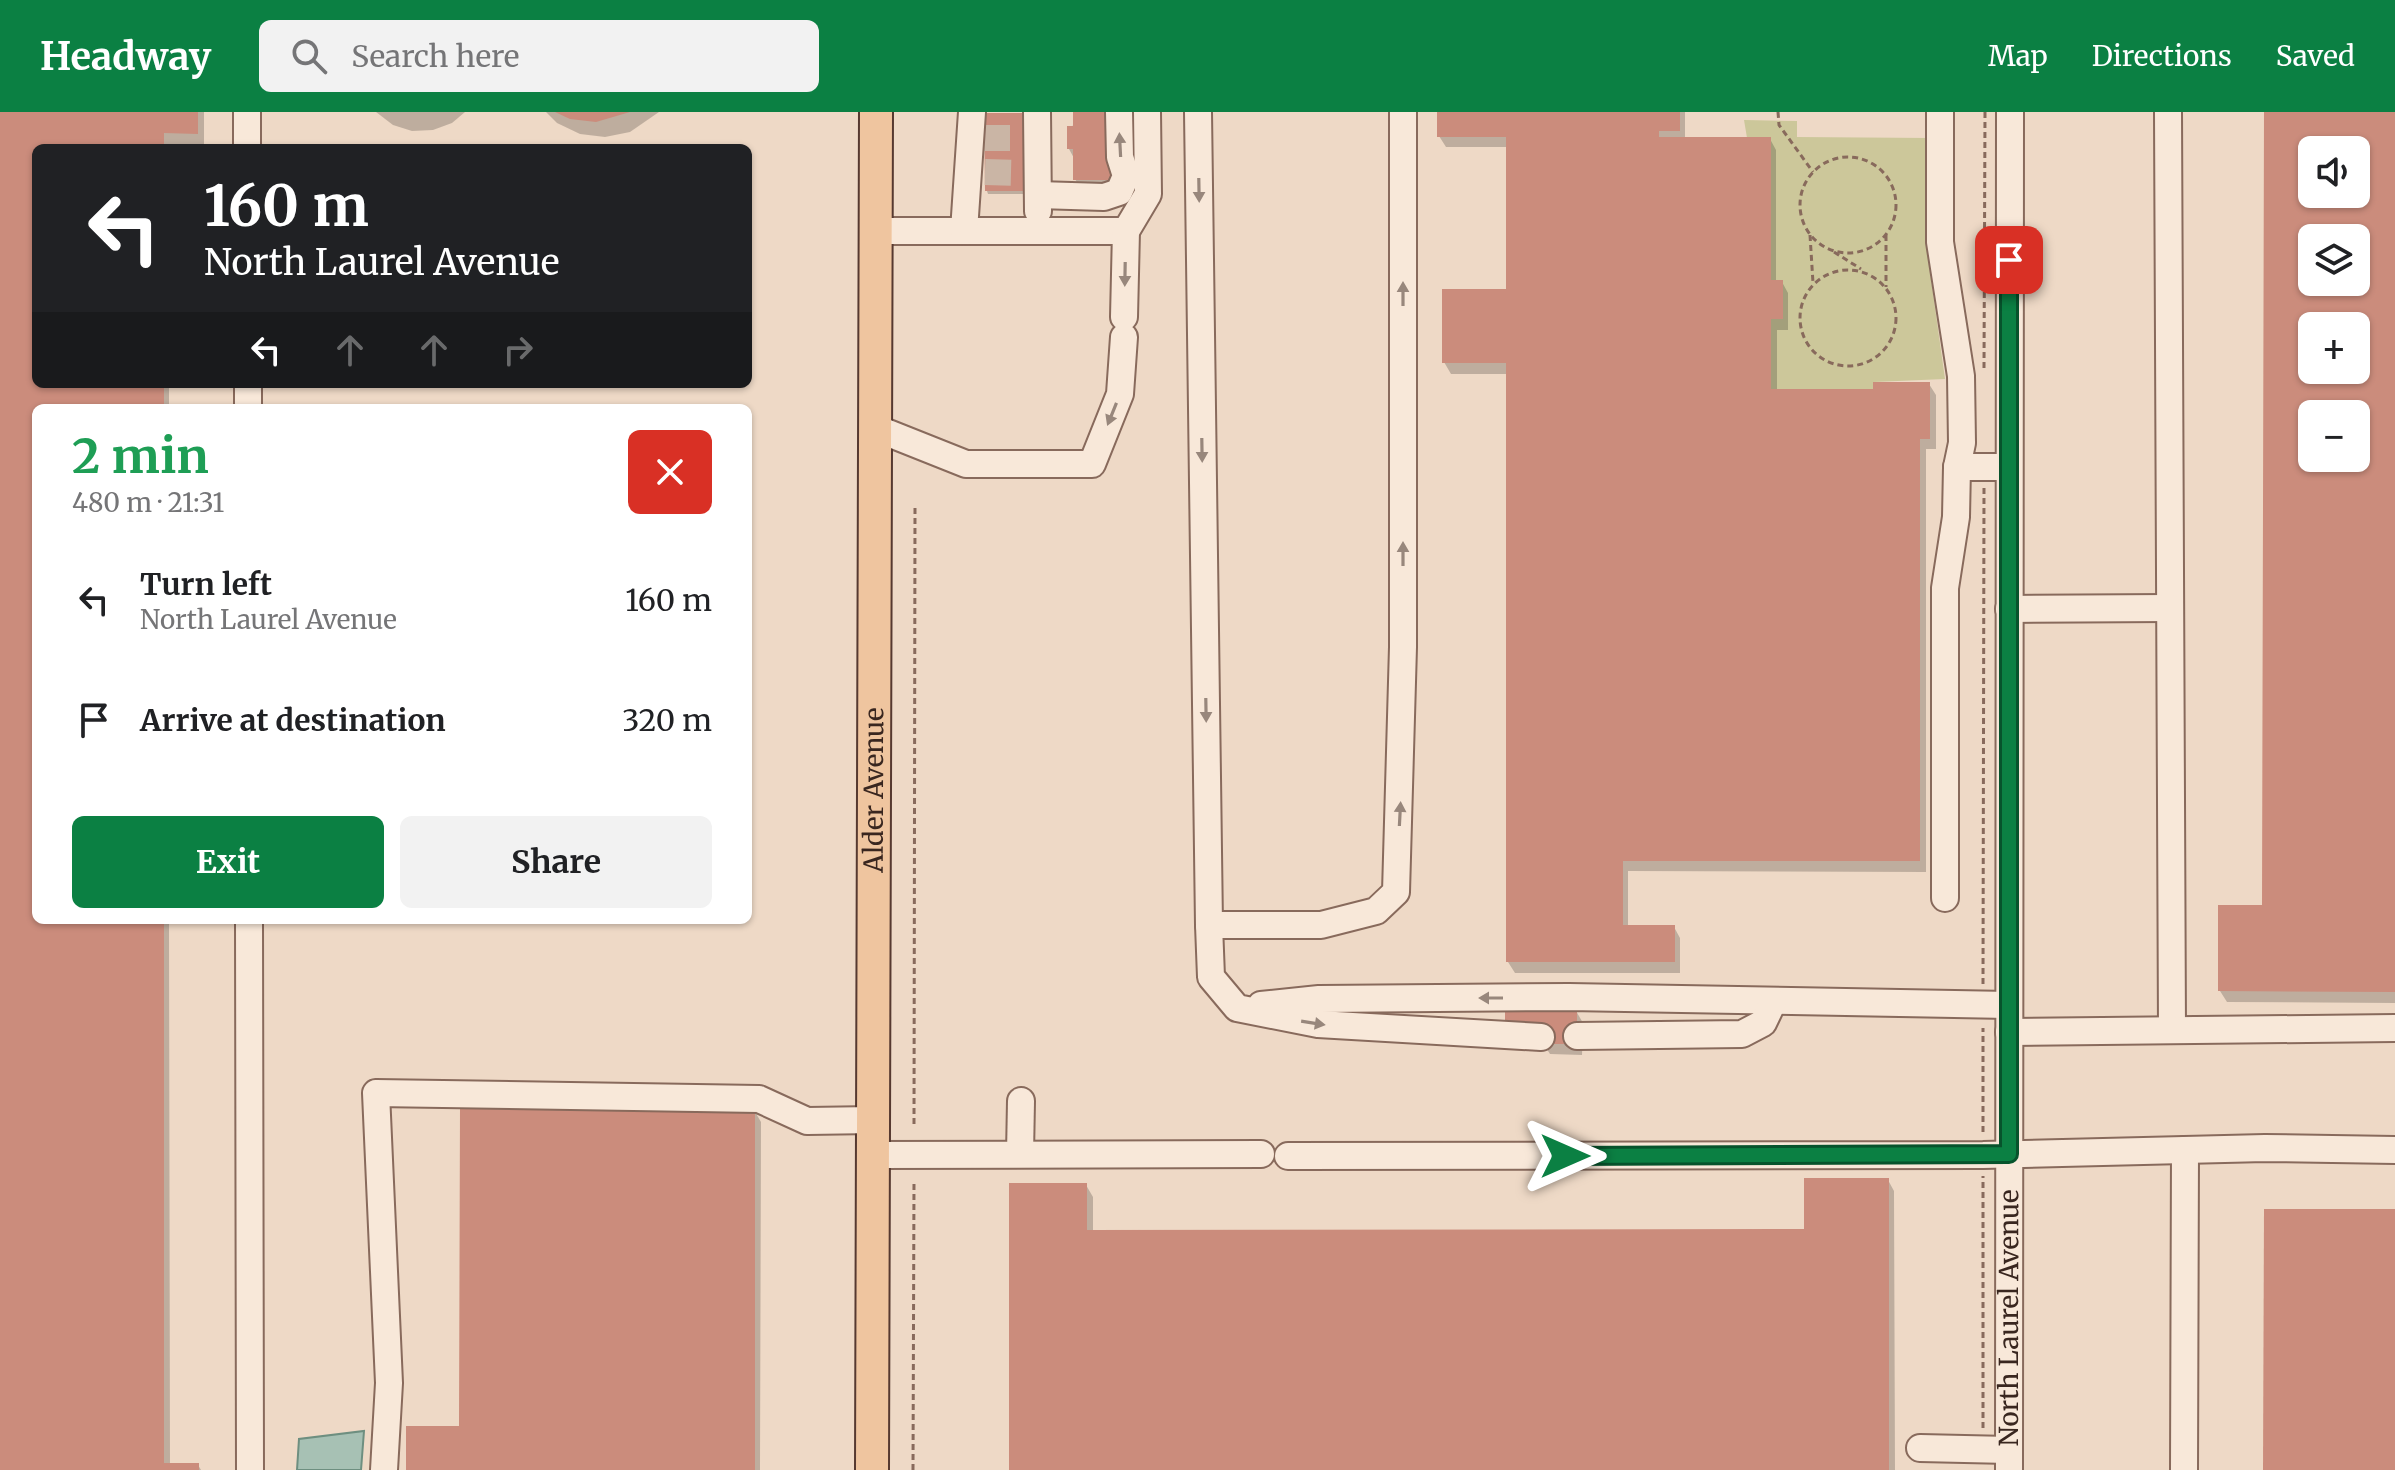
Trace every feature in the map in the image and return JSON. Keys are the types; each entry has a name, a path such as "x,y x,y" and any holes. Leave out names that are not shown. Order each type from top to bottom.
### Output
{"main road":[{"name":"Alder Avenue","path":"872,1470 876,112"}],"street":[{"path":"247,112 247,144"},
{"path":"964,231 976,172 977,138 972,112"},
{"path":"1033,180 1104,197 1119,192 1126,176 1120,157 1119,112"},
{"path":"873,427 966,464 1092,464 1120,394 1126,231 1148,194 1147,112"},
{"path":"1198,112 1211,977 1237,1008 1318,1024 1541,1037"},
{"path":"1209,925 1321,925 1376,911 1396,892 1402,706 1403,112"},
{"path":"1940,112 1940,242 1961,376 1962,443 1957,467 1956,517 1945,588 1945,898"},
{"name":"North Laurel Avenue","path":"2000,1457 1996,1155 2009,1032 1996,1004 2009,609 1996,467 2010,112"},
{"path":"2168,112 2172,1030"},
{"path":"1033,129 1033,180 1038,231"},
{"path":"874,231 1126,231"},
{"path":"1957,467 1996,467"},
{"path":"2009,609 2170,608"},
{"path":"249,924 250,1470"},
{"path":"1237,1008 1319,999 1569,997 1996,1004"},
{"path":"1577,1036 1742,1034 1763,1023 1773,1002"},
{"path":"2009,1032 2395,1028"},
{"path":"384,1470 389,1383 376,1093 759,1099 807,1121 874,1120"},
{"path":"1020,1154 1021,1101"},
{"path":"2184,1470 2185,1150"},
{"path":"1288,1156 1996,1155 2185,1150 2395,1150"},
{"path":"874,1155 1261,1154"},
{"path":"1920,1448 2000,1457"}],"path":[{"path":"1778,112 1779,125 1813,172"},
{"path":"1984,374 1985,112"},
{"path":"1852,157 1881,169 1896,196 1896,213 1886,234 1883,257 1886,287 1897,316 1888,346 1876,358 1845,366 1822,358 1805,341 1800,309 1812,285 1814,269 1809,232 1800,206 1803,190 1813,172 1835,159 1852,157"},
{"path":"1809,232 1886,287"},
{"path":"1827,247 1853,253 1868,249 1886,234"},
{"path":"1812,285 1828,273 1843,269 1867,273"},
{"path":"1996,467 1996,1155 2000,1457"},
{"path":"914,1124 915,506"},
{"path":"913,1470 914,1182"}],"shaded area":[{"path":"1744,120 1797,121 1797,137 1930,138 1930,272 1945,379 1874,382 1873,389 1771,389 1771,280"},
{"path":"364,1431 361,1470 297,1470 299,1439"}],"building":[{"path":"0,112 198,112 198,134 164,133 164,144 32,144 32,388 164,388 164,404 32,404 32,924 164,924 164,1463 199,1463 199,1470 0,1470"},
{"path":"555,112 630,112 596,122 570,119"},
{"path":"1073,112 1112,112 1111,180 1073,180 1073,149 1067,149 1067,126 1073,126"},
{"path":"1437,112 1680,112 1680,131 1659,131 1659,137 1771,137 1771,280 1783,280 1783,319 1771,319 1771,389 1873,389 1873,382 1930,382 1930,439 1920,439 1920,861 1623,861 1623,925 1675,925 1675,962 1506,962 1506,363 1442,363 1442,289 1506,289 1506,137 1437,137"},
{"path":"2264,112 2395,112 2395,992 2218,991 2218,905 2262,905"},
{"path":"984,113 1024,113 1025,191 985,191"},
{"path":"1505,1009 1577,1009 1577,1044 1541,1044 1505,1027"},
{"path":"460,1108 755,1108 755,1470 406,1470 406,1426 459,1426"},
{"path":"1804,1178 1889,1178 1889,1470 1009,1470 1009,1183 1087,1183 1087,1230 1804,1229"},
{"path":"2264,1209 2395,1209 2395,1470 2263,1470"}],"tunnel":[{"path":"984,138 1024,138"},
{"path":"985,172 1025,173"}],"route":[{"path":"1565,1156 2009,1154 2009,260"}]}
